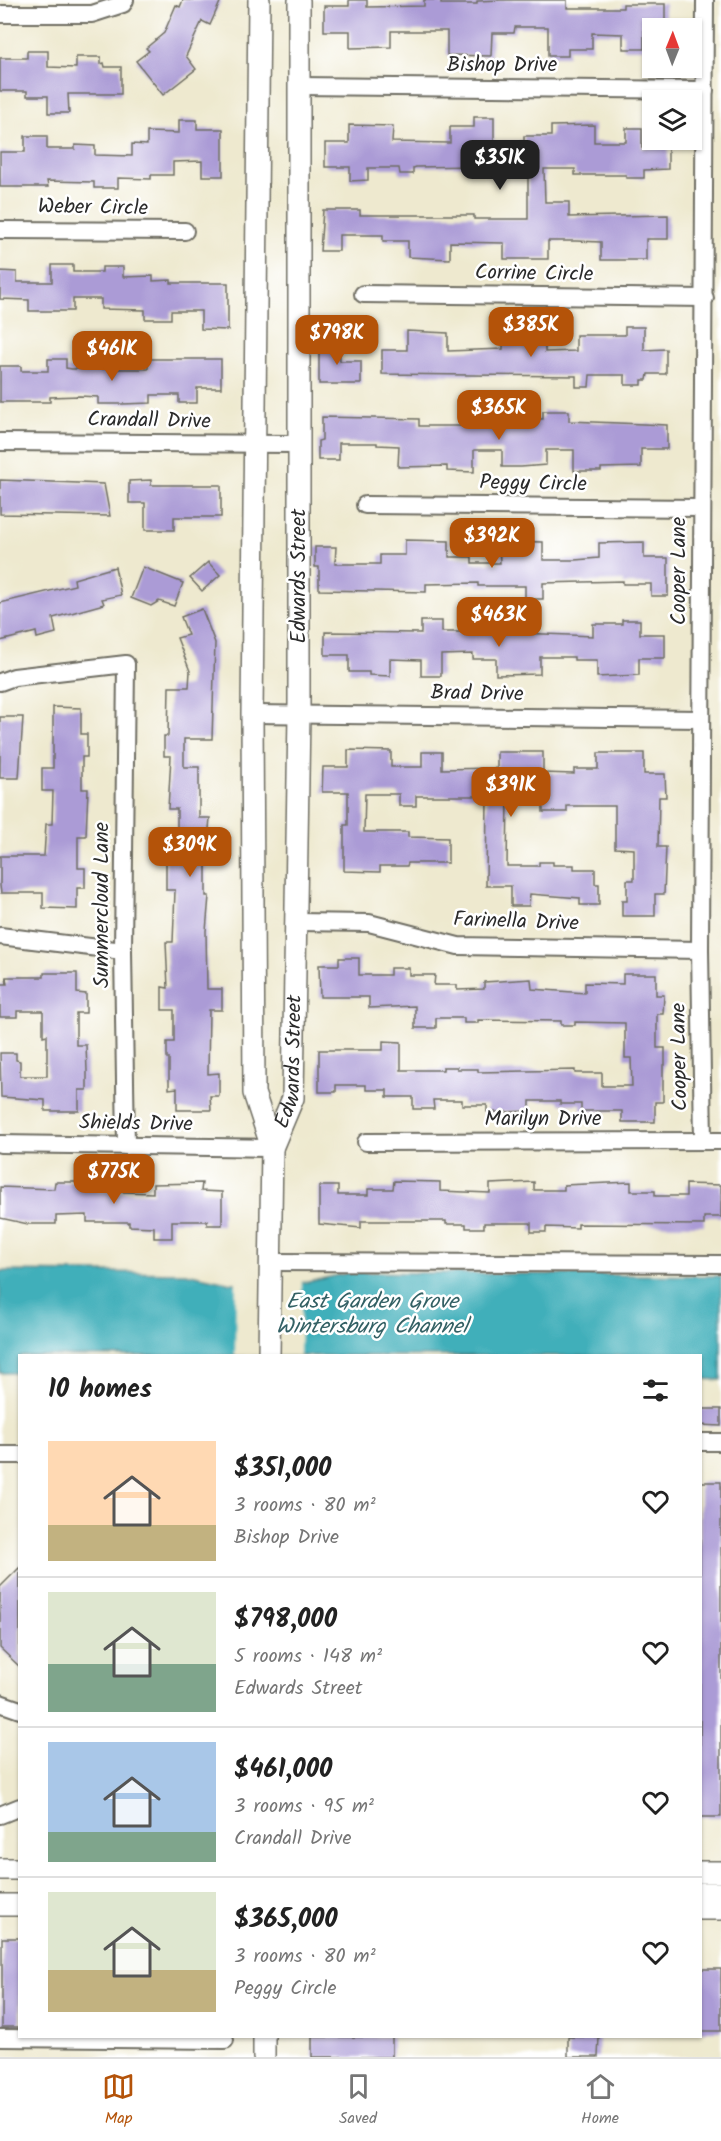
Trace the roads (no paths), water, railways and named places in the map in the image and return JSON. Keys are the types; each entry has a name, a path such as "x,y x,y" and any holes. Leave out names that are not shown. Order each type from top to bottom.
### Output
{"main road":[{"name":"Edwards Street","path":"259,0 252,714 254,1093 272,1148 269,1354"},
{"name":"Edwards Street","path":"272,1148 293,1098 299,714 299,0"},
{"path":"0,1869 18,1869"},
{"path":"702,1872 721,1872"},
{"path":"702,1893 721,1893"},
{"path":"0,1905 18,1905"},
{"path":"702,1909 721,1909"},
{"path":"264,2038 264,2057"}],"street":[{"name":"Cooper Lane","path":"704,1141 700,950 705,0"},
{"path":"0,14 92,15 124,2"},
{"name":"Bishop Drive","path":"298,86 705,90"},
{"name":"Weber Circle","path":"0,230 185,231"},
{"name":"Corrine Circle","path":"363,294 705,298"},
{"name":"Crandall Drive","path":"0,442 298,444"},
{"name":"Peggy Circle","path":"365,505 701,508"},
{"name":"Summercloud Lane","path":"0,682 14,677 126,664 123,951 126,1146"},
{"name":"Brad Drive","path":"252,714 701,719"},
{"name":"Farinella Drive","path":"297,922 369,923 458,946 700,950"},
{"path":"0,936 123,951"},
{"name":"Marilyn Drive","path":"366,1142 721,1141"},
{"name":"Shields Drive","path":"0,1144 272,1148"},
{"path":"271,1266 721,1264"},
{"path":"702,1442 721,1442"},
{"path":"0,1455 18,1455"},
{"path":"0,1702 18,1709"},
{"path":"0,1815 18,1808"},
{"path":"0,2038 225,2040"}],"water":[{"name":"East Garden Grove Wintersburg Channel","path":"0,1271 186,1273 232,1283 308,1282 352,1272 721,1276 721,1380 702,1379 702,1354 18,1354 18,1373 0,1373"}]}
